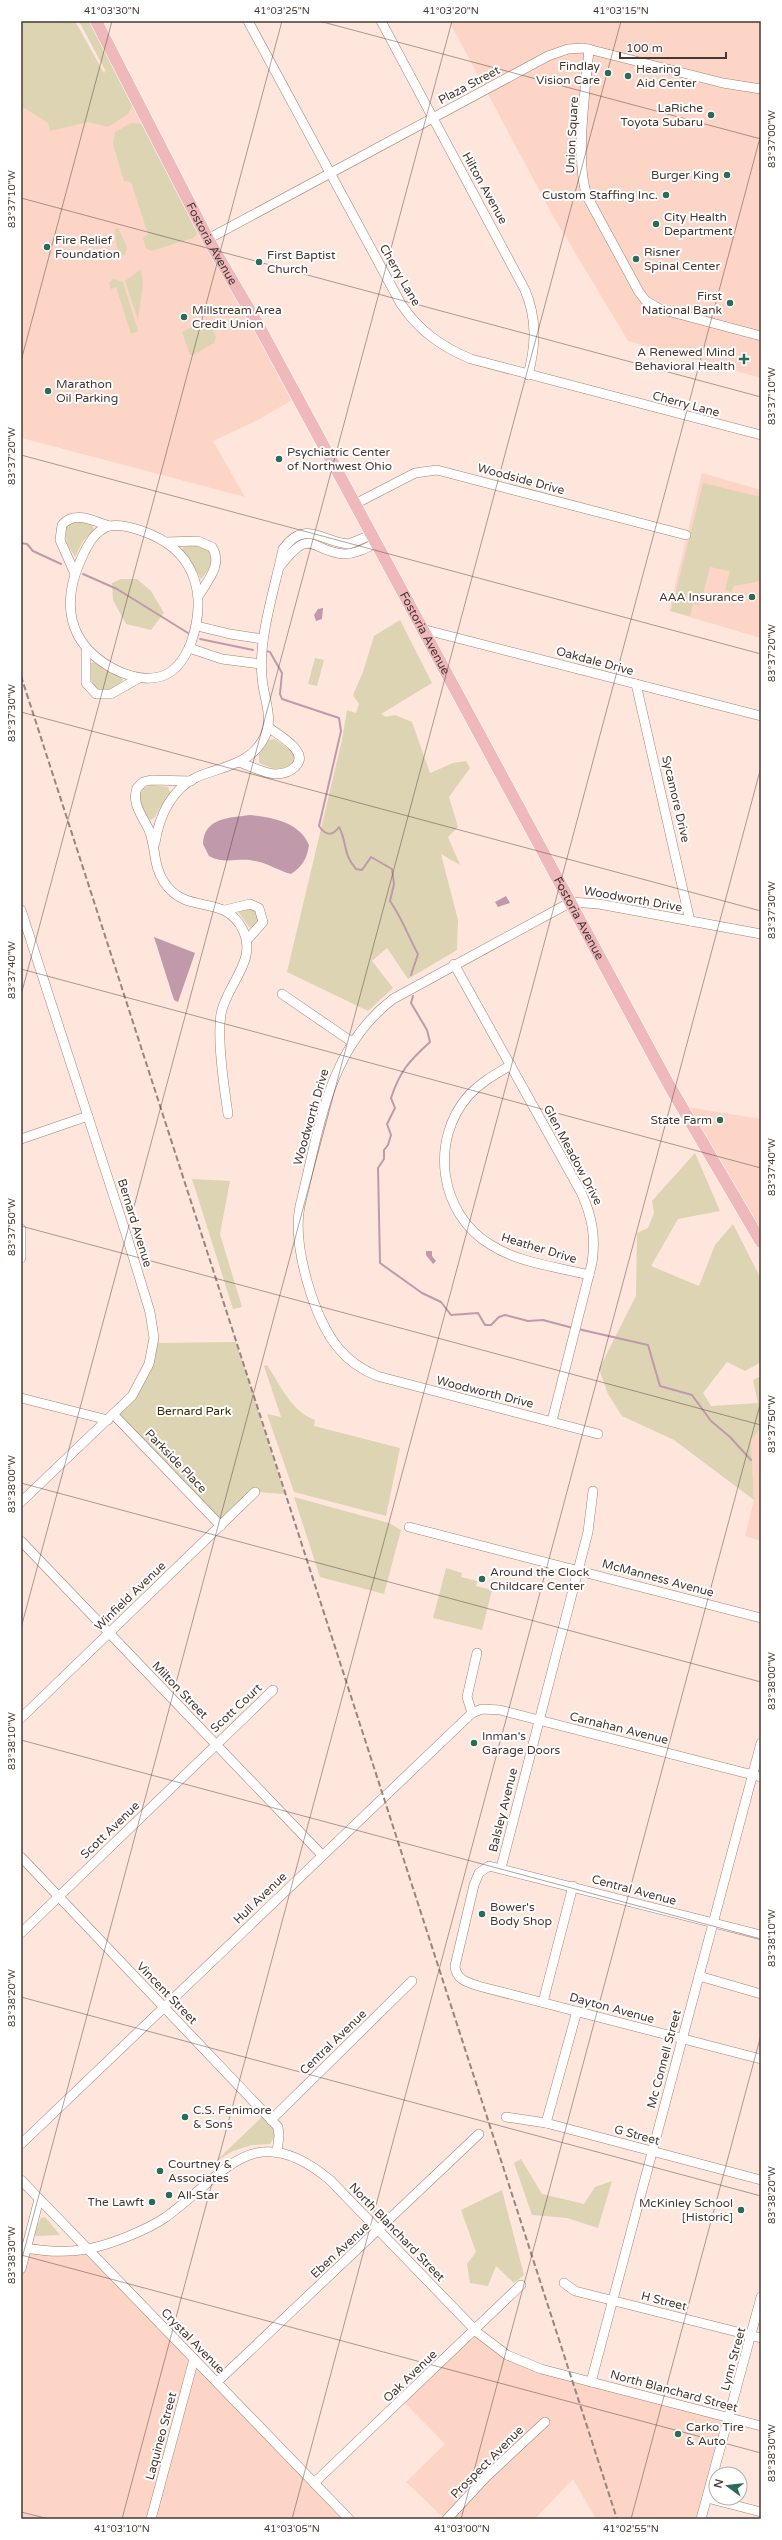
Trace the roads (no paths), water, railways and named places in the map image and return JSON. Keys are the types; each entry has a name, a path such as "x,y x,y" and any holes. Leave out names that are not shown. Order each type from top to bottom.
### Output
{"main road":[{"name":"Fostoria Avenue","path":"96,21 208,239 261,330 681,1106 761,1242"}],"street":[{"name":"Cherry Lane","path":"248,21 401,304 421,329 438,342 463,356 528,375 761,435"},
{"name":"Hilton Avenue","path":"381,21 504,248 529,300 534,320 534,341 528,375"},
{"name":"Plaza Street","path":"208,239 548,56 568,49 589,49 723,83 761,89"},
{"name":"Union Square","path":"589,49 581,161 582,183 588,198 638,292 646,301 660,309 761,336"},
{"name":"Woodside Drive","path":"355,504 415,473 437,470 686,535"},
{"path":"75,574 60,540 62,525 70,518 80,517 109,526 122,526 137,529 166,542 187,564 200,595"},
{"path":"109,526 95,535 86,548 75,574 71,593 70,614 78,636 86,651 86,682 96,694 111,694 139,678"},
{"path":"155,843 136,805 135,796 137,788 143,782 151,780 191,781 239,762 258,748 268,727 268,716 261,664 263,639 281,565 294,549 304,544 314,544 345,554 356,552 374,539"},
{"path":"86,651 120,672 139,678 160,677 181,662 197,626 200,595 216,567 217,556 212,547 198,541 166,542"},
{"path":"197,626 230,634 263,639"},
{"name":"Oakdale Drive","path":"422,629 761,716"},
{"path":"188,648 222,659 261,664"},
{"name":"Sycamore Drive","path":"636,684 690,921"},
{"path":"239,762 275,774 290,771 298,763 300,756 296,749 268,727"},
{"path":"191,781 167,805 158,824 155,843 158,870 171,890 185,901 225,910 250,904 259,908 263,922 247,940"},
{"name":"Woodworth Drive","path":"598,1434 378,1376 346,1357 325,1328 299,1248 298,1217 332,1083 342,1059 352,1042 384,1006 401,994 454,964 571,902 599,904 761,934"},
{"name":"Bernard Avenue","path":"21,910 88,1116 154,1328 152,1354 143,1378 132,1396 21,1502"},
{"path":"225,910 239,924 247,940 247,954 238,978 231,985 221,1014 225,1095 228,1114"},
{"name":"Glen Meadow Drive","path":"454,964 588,1207 592,1222 594,1242 589,1275 552,1421"},
{"path":"282,994 352,1042"},
{"name":"Heather Drive","path":"511,1066 476,1088 462,1104 452,1122 446,1142 444,1162 449,1193 467,1225 490,1245 519,1257 589,1275"},
{"path":"21,1139 88,1116"},
{"path":"21,1229 21,1258"},
{"path":"21,1398 110,1417"},
{"name":"Parkside Place","path":"110,1417 221,1526"},
{"name":"Balsley Avenue","path":"458,1976 455,1966 458,1950 477,1878 486,1867 501,1868 588,1532 593,1491"},
{"name":"Winfield Avenue","path":"21,1718 255,1492"},
{"name":"McManness Avenue","path":"409,1528 761,1618"},
{"name":"Milton Street","path":"21,1541 322,1855"},
{"path":"472,1713 467,1697 477,1653"},
{"name":"Scott Court","path":"216,1744 273,1690"},
{"name":"Carnahan Avenue","path":"472,1713 490,1709 539,1720 757,1776"},
{"name":"Hull Avenue","path":"21,2144 472,1713"},
{"name":"Mc Connell Street","path":"591,2382 713,1923 757,1776 761,1743"},
{"name":"Scott Avenue","path":"21,1933 216,1744"},
{"name":"Vincent Street","path":"21,1857 271,2120 279,2131 277,2153"},
{"name":"Central Avenue","path":"501,1868 761,1935"},
{"path":"543,2002 573,1886"},
{"name":"Dayton Avenue","path":"458,1976 464,1981 482,1987 761,2059"},
{"path":"699,1976 761,1994"},
{"name":"Central Avenue","path":"271,2120 412,1982"},
{"path":"546,2122 577,2011"},
{"name":"G Street","path":"506,2117 546,2122 761,2180"},
{"name":"Eben Avenue","path":"217,2382 479,2134"},
{"name":"North Blanchard Street","path":"24,2247 87,2250 133,2233 166,2217 232,2162 252,2154 277,2153 294,2156 314,2166 379,2230 475,2330 494,2346 521,2362 591,2382 761,2426"},
{"name":"Crystal Avenue","path":"21,2180 87,2250 349,2519"},
{"path":"21,2269 24,2247 39,2199"},
{"name":"H Street","path":"564,2283 575,2291 761,2338"},
{"name":"Oak Avenue","path":"314,2483 521,2285"},
{"name":"Lynn Street","path":"702,2519 761,2297"},
{"name":"Laquineo Street","path":"151,2519 194,2359"},
{"name":"Prospect Avenue","path":"447,2519 487,2476 545,2422"},
{"path":"707,2498 761,2512"}],"waterway":[{"path":"21,543 27,544 33,551 61,564"},
{"path":"83,574 117,589 188,633"},
{"path":"200,639 253,650"},
{"path":"266,651 270,652 282,673 280,694 282,699 339,718 341,731 319,826 329,834 334,832 339,827 349,858 356,869 362,870 371,857 392,869 394,884 390,901 418,954 411,975"},
{"path":"413,996 411,1003 427,1030 430,1042 406,1067 394,1089 391,1098 395,1108 387,1124 391,1135 388,1145 384,1150 384,1159 378,1168 380,1263 422,1293 441,1302 451,1315 478,1313 485,1325 491,1325 499,1317 505,1315 528,1321 543,1320 573,1328"},
{"path":"578,1329 648,1345 660,1386 692,1395 711,1421 730,1437 751,1460"}],"railway":[{"path":"21,676 617,2519"}],"place":[{"name":"Findlay Vision Care","path":"608,73"},
{"name":"Hearing Aid Center","path":"628,76"},
{"name":"LaRiche Toyota Subaru","path":"711,115"},
{"name":"Burger King","path":"727,175"},
{"name":"Custom Staffing Inc.","path":"666,195"},
{"name":"City Health Department","path":"656,224"},
{"name":"Fire Relief Foundation","path":"47,247"},
{"name":"Risner Spinal Center","path":"636,259"},
{"name":"First Baptist Church","path":"259,262"},
{"name":"First National Bank","path":"730,303"},
{"name":"Millstream Area Credit Union","path":"184,317"},
{"name":"A Renewed Mind Behavioral Health","path":"744,359"},
{"name":"Marathon Oil Parking","path":"48,391"},
{"name":"Psychiatric Center of Northwest Ohio","path":"279,459"},
{"name":"AAA Insurance","path":"752,597"},
{"name":"State Farm","path":"720,1120"},
{"name":"Around the Clock Childcare Center","path":"482,1579"},
{"name":"Inman's Garage Doors","path":"474,1743"},
{"name":"Bower's Body Shop","path":"482,1914"},
{"name":"C.S. Fenimore & Sons","path":"185,2117"},
{"name":"Courtney & Associates","path":"160,2171"},
{"name":"All-Star","path":"169,2195"},
{"name":"The Lawft","path":"152,2202"},
{"name":"McKinley School [Historic]","path":"741,2210"},
{"name":"Carko Tire & Auto","path":"678,2434"}],"park label":[{"name":"Bernard Park","path":"194,1411"}]}
